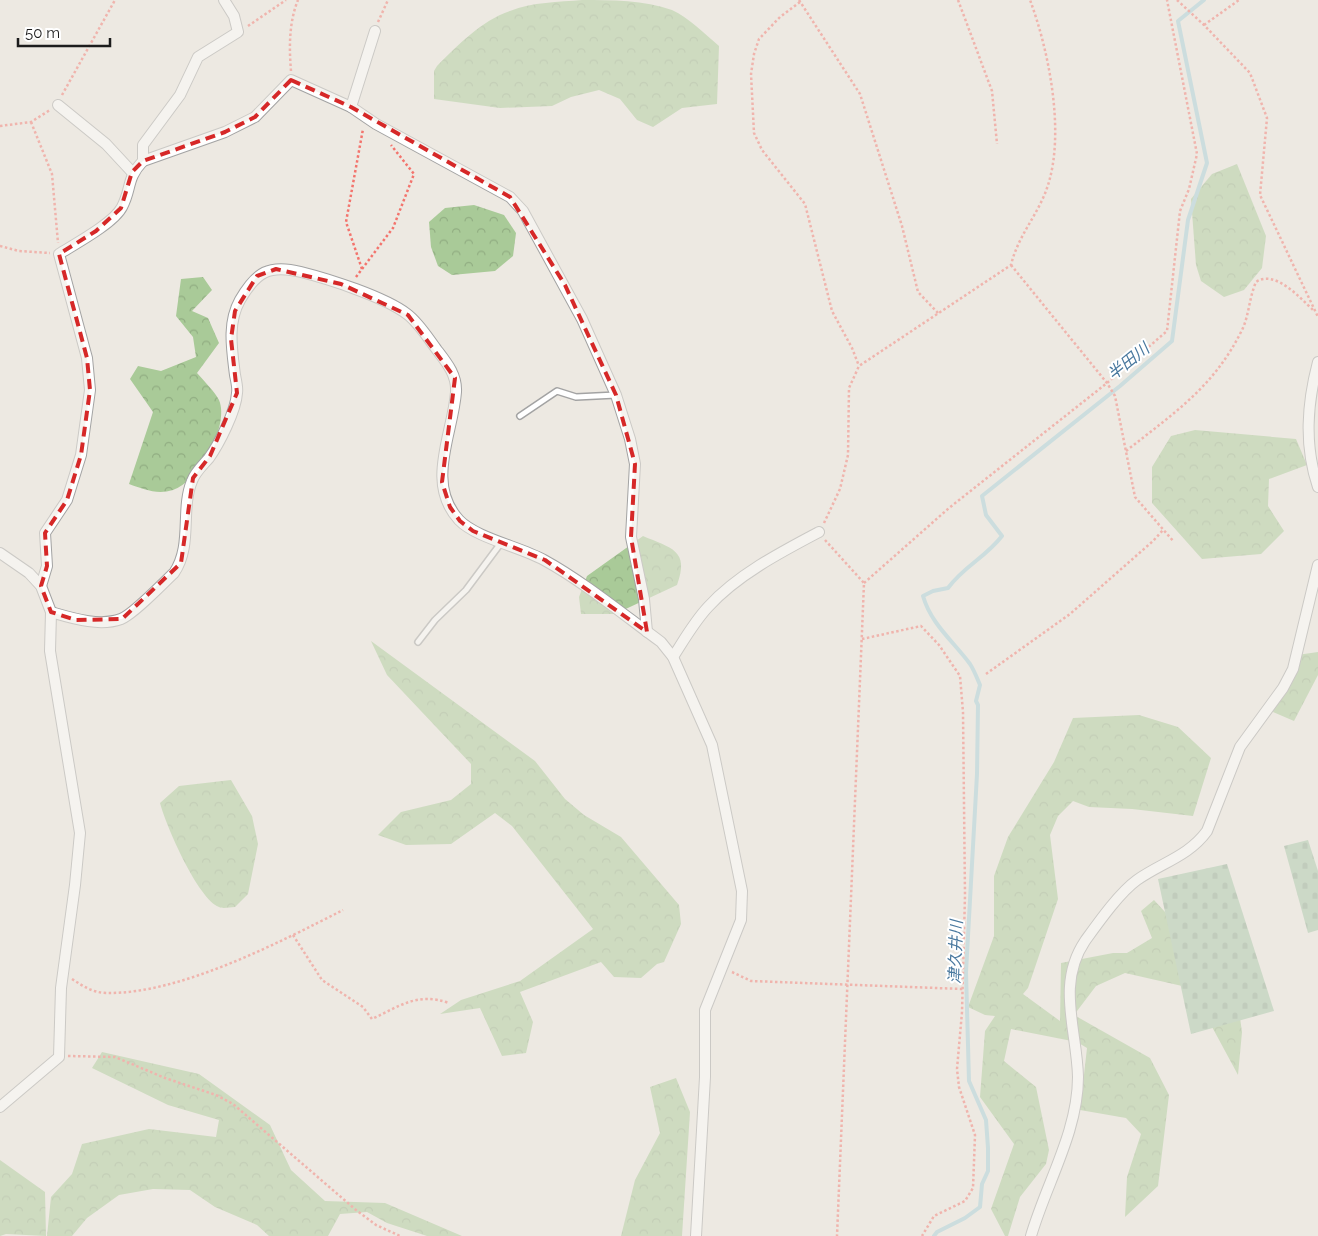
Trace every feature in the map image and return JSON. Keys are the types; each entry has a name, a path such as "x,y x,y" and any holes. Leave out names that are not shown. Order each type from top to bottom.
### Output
{"street":[{"path":"143,161 143,145 180,95 198,57 238,32 234,16 224,0"},
{"path":"351,106 375,31"},
{"path":"41,586 47,566 45,533 67,500 80,455 90,390 87,358 59,254 96,231 122,208 132,172 143,161 225,132 255,116 291,80 351,106 395,134 510,196 522,211 565,285 616,395 630,439 634,464 631,537 644,600 647,632"},
{"path":"58,105 106,144 132,172"},
{"path":"51,612 76,620 106,622 122,619 174,573 181,563 188,492 193,478 210,456 226,424 237,393 232,340 235,311 258,276 268,270 294,270 348,287 395,306 408,314 448,365 455,378 456,392 443,457 442,482 450,507 460,520 473,530 545,560 661,642 673,657 712,744 742,891 741,920 705,1010 705,1077 696,1236"},
{"path":"1318,362 1310,390 1308,434 1314,474 1318,487"},
{"path":"673,657 702,614 728,589 792,546 819,532"},
{"path":"0,553 30,573 41,586 51,612 50,652 80,834 76,886 63,972 59,1057 0,1107"},
{"path":"1031,1236 1064,1143 1076,1099 1077,1060 1070,1025 1069,986 1071,969 1077,955 1105,916 1134,882 1184,854 1199,843 1207,831 1240,747 1283,688 1293,669 1318,565"}],"lane":[{"path":"520,416 557,391 576,397 616,395"},
{"path":"418,642 435,620 466,590 502,541"}],"path":[{"path":"1,125 31,122 58,105 115,0"},
{"path":"238,32 286,0"},
{"path":"291,80 289,47 293,12 298,0"},
{"path":"375,31 388,0"},
{"path":"958,0 992,91 997,144"},
{"path":"837,1236 849,986 864,583 819,532 840,489 848,455 849,388 859,366 1011,265 1015,249 1048,186 1054,150 1052,92 1042,32 1030,0"},
{"path":"864,583 949,508 1108,383 1167,331 1180,211 1189,188 1197,154 1167,0"},
{"path":"1177,0 1250,73 1267,118 1260,196 1318,317"},
{"path":"1204,25 1239,0"},
{"path":"859,366 852,348 832,311 815,250 810,217 805,204 762,150 754,133 751,74 754,54 759,39 799,1 860,94 902,226 918,292 938,313"},
{"path":"362,268 346,222 356,160 366,117"},
{"path":"0,246 19,251 59,254 52,174 31,122"},
{"path":"348,287 393,228 414,174 391,147 395,134"},
{"path":"1011,265 1108,383 1115,396 1135,497 1174,542"},
{"path":"1126,451 1190,402 1225,361 1244,328 1256,282 1262,278 1270,278 1282,284 1316,312"},
{"path":"986,674 1070,614 1153,541 1164,529"},
{"path":"862,638 921,626 939,645 960,676 963,712 963,989 957,1069 959,1087 975,1135 973,1188 965,1201 934,1216 922,1236"},
{"path":"63,972 86,988 106,993 184,981 293,935 343,910"},
{"path":"293,935 322,980 363,1007 372,1019 417,999 433,997 449,1003"},
{"path":"722,967 751,981 963,989"},
{"path":"59,1057 115,1057 165,1078 216,1095 233,1104 356,1210 376,1225 400,1236"}],"highlighted area":[{"path":"291,80 351,107 510,197 565,285 616,395 635,464 631,537 647,632 545,560 473,531 460,521 450,507 442,482 455,378 408,315 341,284 276,269 257,276 235,311 231,339 237,393 210,456 193,478 181,563 122,619 76,620 51,612 41,586 47,566 45,533 67,500 81,455 90,390 87,358 59,254 96,231 121,208 132,172 143,161 225,132 255,117"}],"green space":[{"path":"582,0 650,4 672,10 691,22 719,46 717,104 682,108 653,127 637,120 620,99 599,90 571,97 552,106 500,108 434,99 434,71 437,66 480,27 499,15 518,8"},
{"path":"1237,164 1266,236 1262,268 1244,290 1224,297 1201,281 1196,265 1191,199 1212,174"},
{"path":"474,205 504,215 516,233 513,256 495,271 452,275 438,266 431,247 429,222 445,208"},
{"path":"203,277 212,290 192,311 208,318 219,343 197,373 219,400 221,411 220,424 210,452 192,476 183,485 173,490 156,492 129,484 153,412 130,379 138,366 161,371 196,357 193,337 176,316 181,279"},
{"path":"1195,430 1296,439 1307,465 1269,479 1268,506 1284,531 1261,554 1202,559 1152,503 1152,467 1171,436"},
{"path":"643,536 669,548 679,557 681,564 677,585 615,614 581,614 579,597 587,576"},
{"path":"371,641 535,761 565,799 584,815 621,837 679,905 681,924 664,962 657,964 641,978 614,977 601,962 520,992 533,1022 526,1053 502,1056 480,1008 440,1014 461,1000 520,981 593,929 512,826 495,813 451,844 406,845 378,835 401,812 451,800 471,784 471,764 387,675"},
{"path":"1318,652 1318,675 1294,721 1273,712 1277,696 1297,655"},
{"path":"1139,715 1178,727 1211,758 1193,816 1132,809 1089,807 1073,801 1058,816 1050,835 1058,899 1028,988 1023,994 1060,1021 1061,963 1113,953 1127,953 1152,938 1141,911 1154,900 1236,989 1242,1032 1238,1075 1191,988 1125,973 1096,986 1074,1015 1150,1058 1169,1095 1158,1186 1125,1217 1127,1177 1141,1134 1126,1118 1080,1110 1087,1048 1077,1042 1011,1029 1004,1061 1036,1087 1049,1150 1046,1164 1020,1197 1008,1236 1005,1236 991,1209 1014,1144 980,1097 985,1031 995,1016 985,1015 968,1007 994,936 994,876 1008,837 1054,762 1073,718"},
{"path":"231,780 252,816 258,844 248,894 235,907 222,908 211,901 193,877 176,844 160,803 179,786"},
{"path":"1308,840 1318,871 1318,930 1308,933 1284,846"},
{"path":"1227,864 1274,1011 1191,1034 1158,879"},
{"path":"102,1052 199,1074 270,1125 291,1170 325,1201 385,1203 462,1236 427,1236 387,1223 367,1212 340,1214 328,1236 269,1236 257,1225 215,1207 190,1190 153,1189 119,1195 87,1218 72,1236 47,1236 51,1197 72,1174 82,1144 149,1129 216,1137 219,1120 168,1105 92,1068"},
{"path":"676,1078 690,1112 682,1236 621,1236 635,1180 660,1133 650,1087"},
{"path":"0,1160 45,1192 46,1236 6,1234 0,1236"}],"waterway":[{"name":"半田川","path":"934,1236 937,1232 965,1218 980,1207 982,1184 988,1171 988,1148 986,1120 969,1081 966,972 977,774 978,705 976,701 980,685 970,664 931,615 923,596 933,591 948,588 954,580 989,550 1002,536 986,515 982,496 1120,386 1172,341 1188,220 1207,163 1178,21 1204,0"}],"water label":[{"name":"津久井川","path":"955,952"}]}
